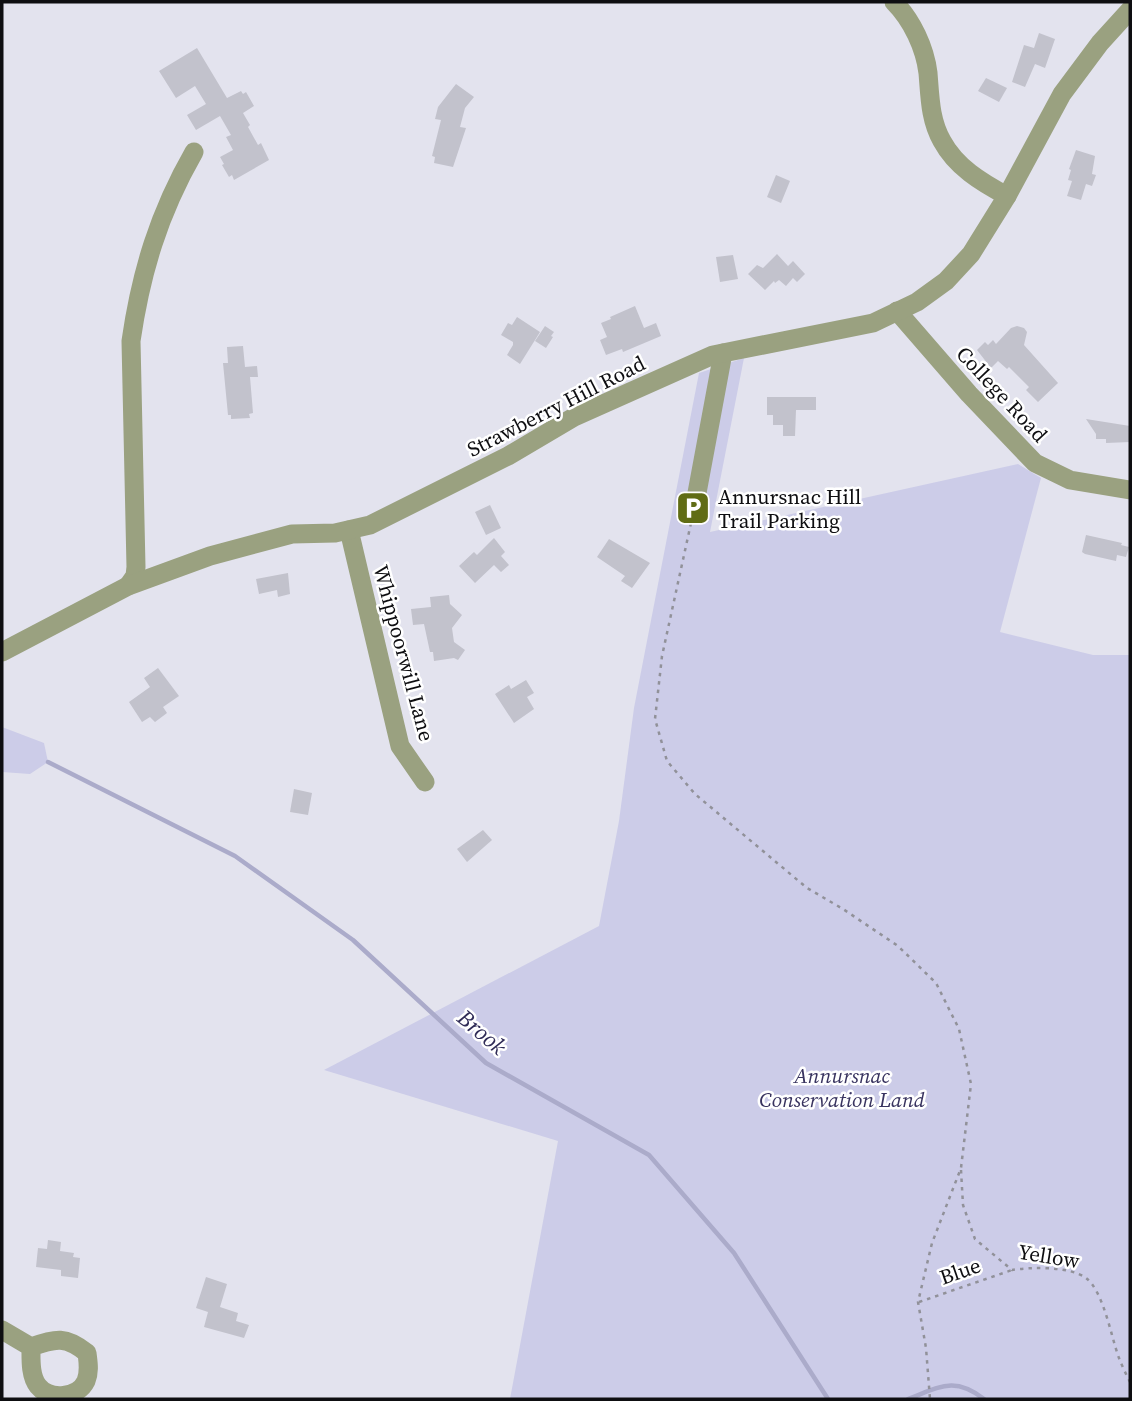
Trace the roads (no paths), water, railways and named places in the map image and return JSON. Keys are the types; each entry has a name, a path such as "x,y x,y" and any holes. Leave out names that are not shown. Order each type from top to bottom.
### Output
{"street":[{"path":"894,2 912,26 924,51 929,99 934,123 942,141 966,170 1007,195"},
{"name":"Strawberry Hill Road","path":"2,652 128,586 209,556 292,534 335,534 370,525 508,456 574,417 673,371 723,353 873,323 918,302 946,281 971,254 1007,195 1062,94 1100,43 1130,10"},
{"path":"128,586 135,576 136,567 131,341 133,327 150,246 194,152"},
{"name":"College Road","path":"897,311 968,394 1035,463 1070,480 1130,490"},
{"path":"694,509 723,353"},
{"name":"Whippoorwill Lane","path":"349,530 400,746 425,782"},
{"path":"2,1330 32,1347"}],"waterway":[{"name":"Brook","path":"48,762 235,856 353,940 486,1063 649,1155 734,1253 828,1399"},
{"name":"Brook","path":"908,1399 947,1386 964,1388 984,1399"}],"place":[{"name":"Annursnac Hill Trail Parking","path":"693,508"}],"park label":[{"name":"Annursnac Conservation Land","path":"842,1087"}]}
